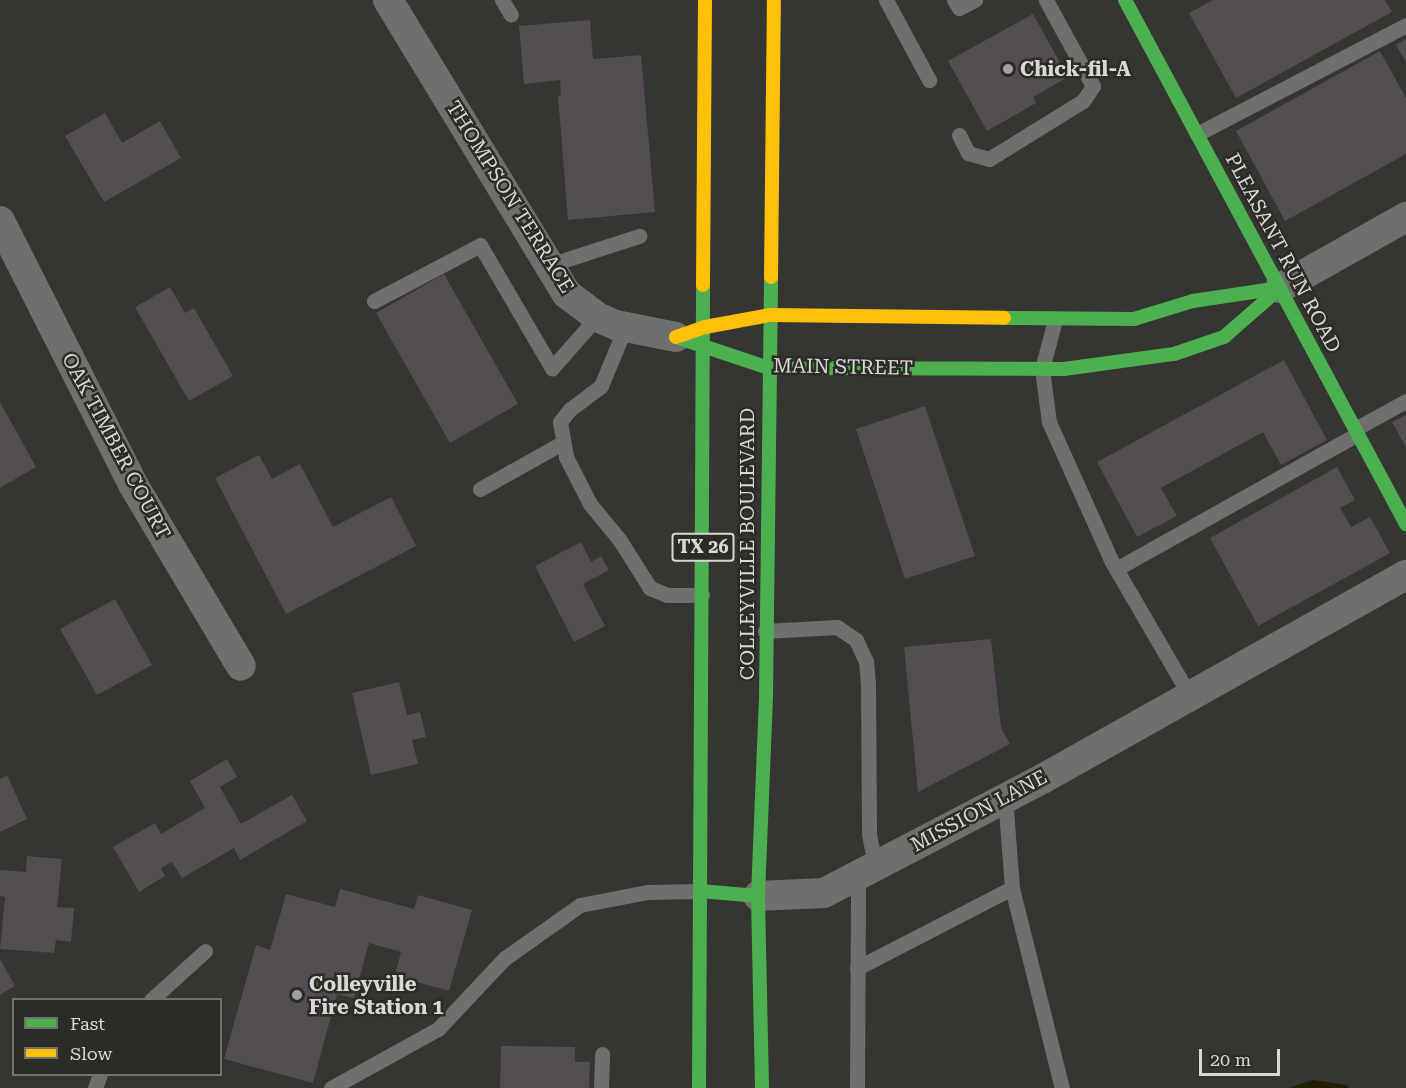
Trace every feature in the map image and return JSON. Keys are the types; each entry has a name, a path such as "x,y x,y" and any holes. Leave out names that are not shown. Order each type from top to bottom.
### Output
{"main road":[{"name":"TX 26","path":"699,1088 705,349 705,0"},
{"name":"COLLEYVILLE BOULEVARD","path":"762,1088 758,896 765,631 774,0"},
{"name":"PLEASANT RUN ROAD","path":"1135,3 1197,135 1406,524"},
{"name":"MAIN STREET","path":"676,337 705,327 770,315 1055,320 1134,319 1193,301 1280,288"},
{"name":"MAIN STREET","path":"676,337 705,349 769,368 1042,369 1174,354 1204,344 1224,337 1280,288"},
{"path":"700,891 758,896"}],"street":[{"name":"THOMPSON TERRACE","path":"392,1 567,294 597,317 626,328 676,337"},
{"name":"MAIN STREET","path":"1280,288 1406,217"},
{"name":"OAK TIMBER COURT","path":"0,221 134,486 241,666"},
{"name":"MISSION LANE","path":"758,896 824,893 1190,696 1406,575"}],"lane":[{"path":"502,0 511,15"},
{"path":"886,0 929,80"},
{"path":"954,0 959,8 975,0"},
{"path":"959,135 968,153 989,159 1083,101 1093,86 1046,0"},
{"path":"1197,135 1406,25"},
{"path":"549,265 639,236"},
{"path":"374,301 480,245 552,368 597,317"},
{"path":"1055,320 1042,369 1049,422 1116,569 1190,696"},
{"path":"626,328 601,386 560,422 562,443 591,504 620,538 650,588 666,595 702,595"},
{"path":"1116,569 1406,401"},
{"path":"480,489 562,443"},
{"path":"765,631 837,627 856,640 866,661 869,834 858,968 857,1088"},
{"path":"1005,797 1012,888 1062,1088"},
{"path":"858,968 1012,888"},
{"path":"331,1088 438,1029 505,958 580,905 647,892 700,891"},
{"path":"152,998 205,951"},
{"path":"601,1088 602,1054"}],"shaded area":[{"path":"1313,1080 1347,1085 1349,1088 1289,1088"}],"building":[{"path":"1213,0 1385,0 1392,12 1236,98 1189,13"},
{"name":"Chick-fil-A","path":"1033,14 1068,77 1033,97 1036,103 987,131 948,61"},
{"path":"590,20 593,59 641,55 655,212 568,220 558,96 561,95 560,80 524,84 519,26"},
{"path":"1406,39 1406,62 1396,45"},
{"path":"1380,51 1406,98 1406,154 1285,221 1236,131"},
{"path":"105,113 122,143 160,121 181,158 104,202 65,136"},
{"path":"444,274 518,404 450,443 376,313"},
{"path":"170,287 185,313 194,308 233,376 189,401 135,307"},
{"path":"1284,360 1327,440 1281,465 1263,432 1161,488 1177,516 1137,537 1097,462"},
{"path":"0,402 36,467 0,488"},
{"path":"925,406 975,556 905,579 856,429"},
{"path":"1406,415 1406,447 1392,422"},
{"path":"259,455 272,479 300,464 333,527 391,497 416,546 286,614 215,478"},
{"path":"1337,467 1355,500 1340,508 1351,527 1370,517 1390,553 1258,626 1210,538"},
{"path":"581,542 591,562 601,556 609,570 583,584 605,626 574,642 535,566"},
{"path":"115,599 152,665 97,695 60,629"},
{"path":"991,639 1001,728 1010,744 918,792 904,647"},
{"path":"399,682 407,715 420,712 426,737 412,740 418,764 371,775 352,693"},
{"path":"227,759 237,777 220,787 241,824 292,795 307,821 240,860 234,848 182,878 172,862 161,868 165,876 139,892 113,847 155,823 161,834 205,808 190,781"},
{"path":"7,775 27,819 0,832 0,779"},
{"path":"27,856 62,859 57,907 74,908 71,942 56,940 54,953 0,949 5,897 0,896 0,870 26,872"},
{"path":"340,889 414,909 418,895 472,910 449,991 395,976 401,952 369,943 354,998 337,994 313,1083 224,1059 256,945 270,950 286,894 335,907"},
{"path":"0,959 15,986 0,995"},
{"path":"501,1046 575,1047 575,1062 590,1062 589,1088 500,1088"}],"traffic: fast":[{"path":"1125,0 1406,524"},
{"path":"762,1088 758,896 766,695 771,277"},
{"path":"699,1088 703,285"},
{"path":"676,337 769,368 1064,369 1174,354 1224,337 1280,288"},
{"path":"1004,318 1134,319 1193,301 1280,288"},
{"path":"700,891 758,896"}],"traffic: slow":[{"path":"703,285 705,0"},
{"path":"771,277 774,0"},
{"path":"676,337 705,327 770,315 1004,318"}],"place":[{"name":"Chick-fil-A","path":"1008,69"},
{"name":"Colleyville Fire Station 1","path":"297,995"}]}
